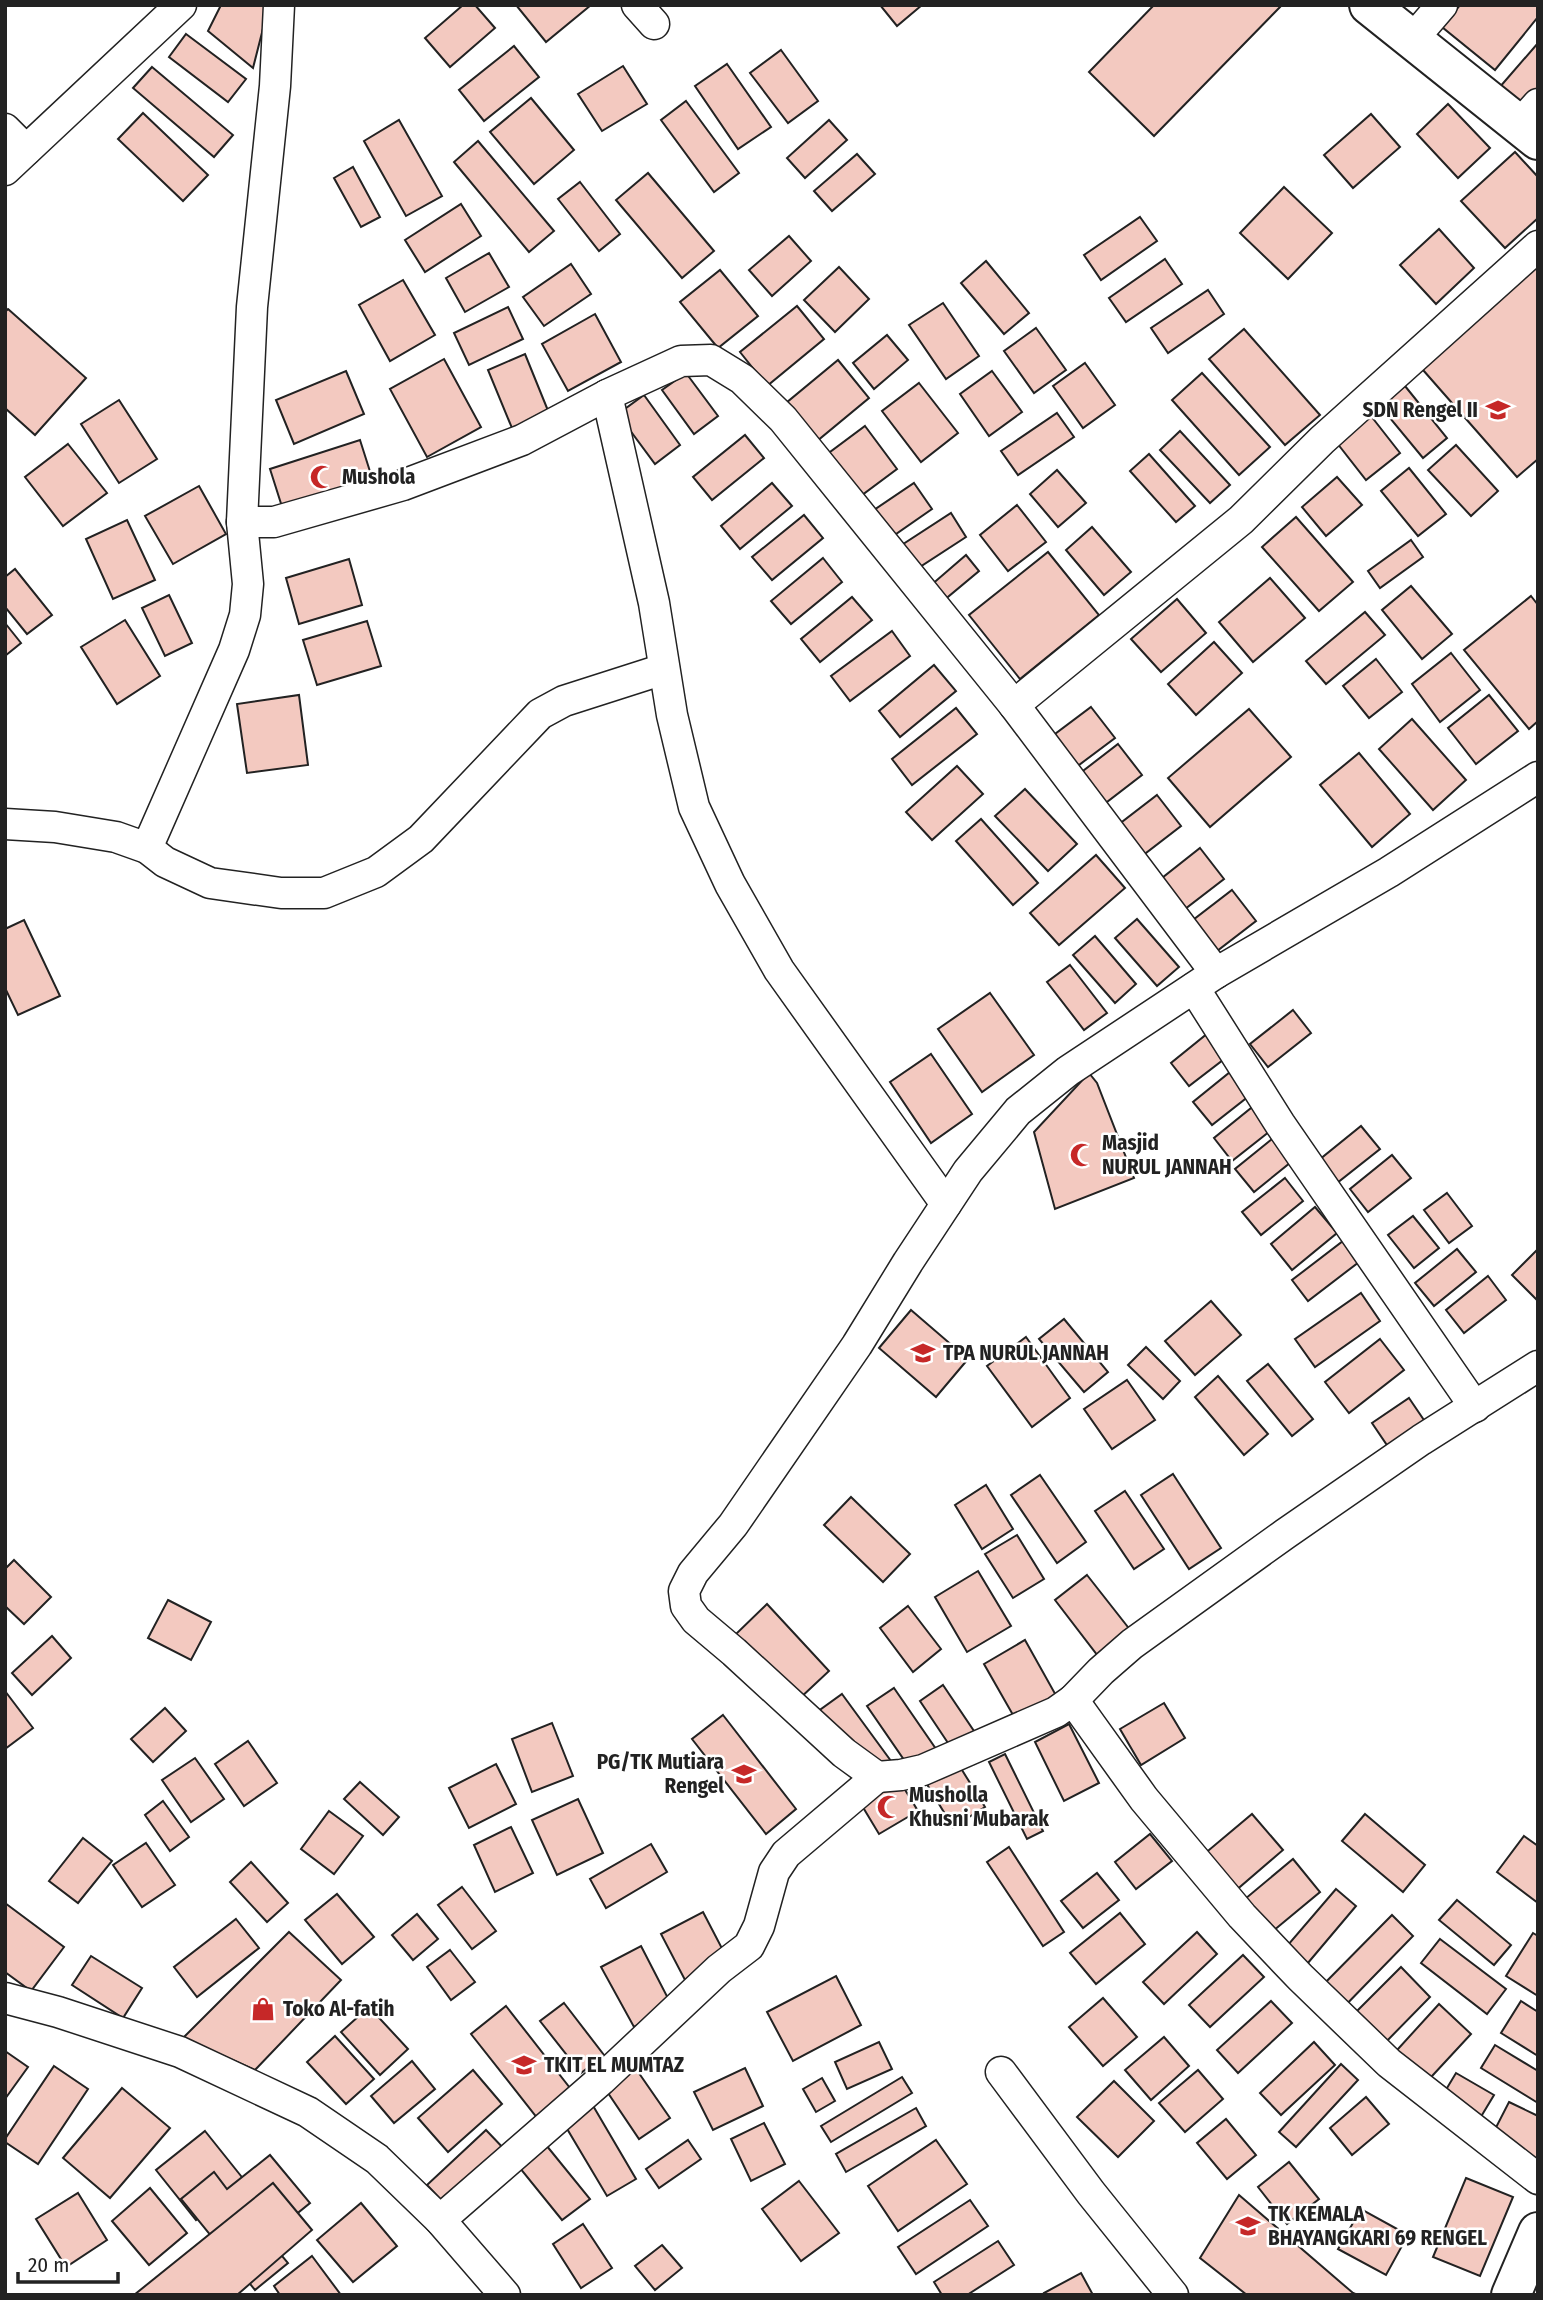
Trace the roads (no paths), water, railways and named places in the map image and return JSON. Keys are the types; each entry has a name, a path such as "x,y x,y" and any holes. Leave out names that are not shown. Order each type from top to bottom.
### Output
{"street":[{"path":"5,129 16,160 181,5"},
{"path":"156,855 245,615 256,523 252,307 275,86 279,5"},
{"path":"1369,5 1412,40 1532,123"},
{"path":"1412,40 1442,5"},
{"path":"1014,705 1241,520 1322,440 1538,246"},
{"path":"256,523 403,485 522,440 681,361 711,360 742,379 783,419 1014,705 1205,980 1280,1124 1475,1407"},
{"path":"607,396 654,603 672,715 694,807 730,884 779,970 946,1204"},
{"path":"5,824 55,827 116,837 210,883 281,894 324,893 376,872 421,839 540,714 564,701 664,669"},
{"path":"877,1777 844,1754 734,1651 696,1620 686,1606 684,1591 693,1573 733,1525 857,1345 968,1171 1018,1111 1068,1071 1205,980 1389,872 1538,777"},
{"path":"440,2220 601,2080 719,1969 749,1946 759,1927 774,1872 786,1854 877,1777 923,1770 1056,1712 1073,1700 1132,1644 1338,1496 1538,1366"},
{"path":"1073,1700 1144,1799 1242,1916 1300,1977 1389,2063 1538,2179"},
{"path":"5,1998 58,2012 180,2052 308,2112 377,2159 440,2220 505,2295"},
{"path":"1001,2072 1091,2193 1173,2295"},
{"path":"1511,2295 1538,2232"}],"place":[{"name":"SDN Rengel II","path":"1498,410"},
{"name":"Mushola","path":"322,477"},
{"name":"Masjid NURUL JANNAH","path":"1082,1155"},
{"name":"TPA NURUL JANNAH","path":"923,1353"},
{"name":"PG/TK Mutiara Rengel","path":"744,1774"},
{"name":"Musholla Khusni Mubarak","path":"889,1807"},
{"name":"Toko Al-fatih","path":"263,2009"},
{"name":"TKIT EL MUMTAZ","path":"524,2065"},
{"name":"TK KEMALA BHAYANGKARI 69 RENGEL","path":"1248,2226"}]}
